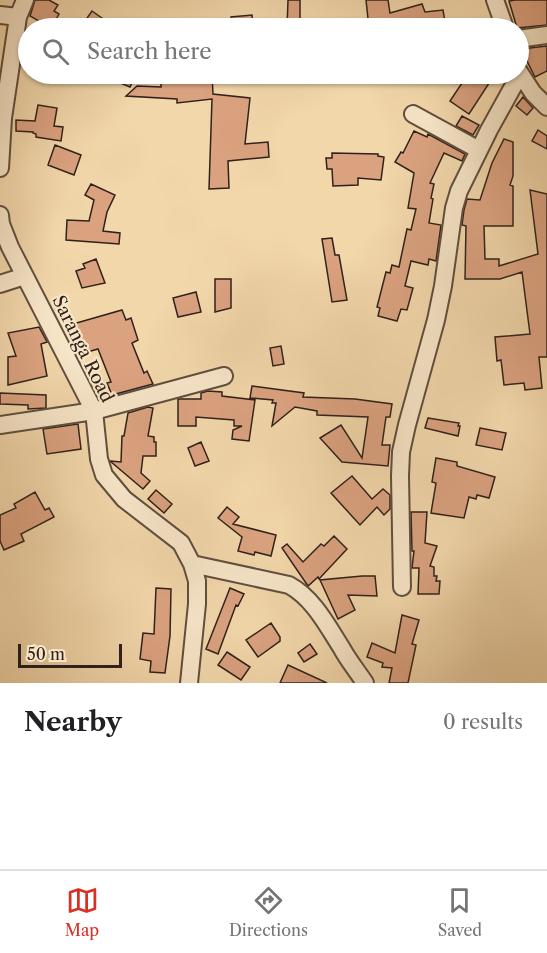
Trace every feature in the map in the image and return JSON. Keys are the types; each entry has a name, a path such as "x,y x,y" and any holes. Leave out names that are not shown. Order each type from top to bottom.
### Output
{"street":[{"path":"0,168 3,118 18,17 25,0"},
{"path":"495,0 501,18"},
{"path":"0,15 18,17"},
{"path":"529,38 547,35"},
{"path":"402,587 400,476 402,452 438,309 454,208 459,191 513,84"},
{"path":"529,84 547,107"},
{"path":"413,114 479,150"},
{"name":"Saranga Road","path":"0,215 10,247 94,411 99,459 104,475 124,499 181,543 192,564 197,581 197,604 189,683"},
{"path":"0,284 25,276"},
{"path":"0,425 94,411 224,376"},
{"path":"192,564 289,585 299,591 331,628 341,648 365,683"}],"building":[{"path":"35,0 49,0 58,5 54,11 59,14 57,18 30,16"},
{"path":"288,0 300,0 300,18 287,18"},
{"path":"366,0 388,0 390,13 422,4 425,12 443,10 444,18 368,18"},
{"path":"547,0 547,25 529,27 529,18 514,18 509,1"},
{"path":"92,11 102,18 87,18"},
{"path":"252,15 252,18 231,18"},
{"path":"547,46 547,71 535,77 529,65 529,48"},
{"path":"161,84 212,84 213,94 250,98 245,144 268,142 269,157 228,161 229,188 209,189 212,99 177,103 177,99 126,96 137,86 161,87"},
{"path":"461,84 488,84 469,114 450,101"},
{"path":"523,97 533,108 527,115 516,106"},
{"path":"38,105 57,108 54,126 63,127 61,141 36,137 33,132 16,131 16,120 35,121"},
{"path":"462,116 479,125 473,135 456,126"},
{"path":"538,130 547,136 547,149 532,141"},
{"path":"414,131 427,137 428,134 465,154 462,161 444,153 430,183 434,184 429,223 441,225 436,261 429,259 428,265 411,261 405,286 413,288 407,310 401,309 397,321 378,316 380,308 377,307 386,272 390,273 392,265 399,267 407,229 411,230 416,209 408,208 414,173 395,162 401,152 403,153"},
{"path":"504,139 513,142 513,176 510,185 513,186 513,226 484,226 485,259 499,259 499,266 538,254 530,190 547,194 547,357 539,357 542,388 525,390 524,383 504,385 501,360 497,361 495,337 530,334 522,272 500,279 465,279 466,226 462,225 467,199 480,200 492,163"},
{"path":"55,145 81,155 74,175 48,165"},
{"path":"332,153 378,154 384,157 381,180 358,178 358,185 333,186 332,169 327,169 326,158 332,158"},
{"path":"91,184 115,195 107,212 103,231 120,233 119,244 66,240 67,220 89,221 94,200 85,195"},
{"path":"332,238 335,255 339,255 347,300 332,302 322,239"},
{"path":"96,259 105,283 82,288 76,271 85,268 83,264"},
{"path":"215,279 231,279 231,308 215,312"},
{"path":"196,292 201,312 178,317 173,298"},
{"path":"122,310 126,320 131,318 138,340 132,343 144,373 147,371 153,384 112,395 107,383 111,382 98,349 77,355 66,326"},
{"path":"39,327 47,342 41,344 47,376 8,385 8,357 16,356 8,333"},
{"path":"281,346 284,364 273,366 270,348"},
{"path":"252,386 304,393 303,397 355,399 392,404 390,417 386,417 382,445 390,445 388,466 342,462 320,438 341,425 362,458 368,417 317,415 317,411 295,407 272,426 276,403 272,403 273,400 250,398"},
{"path":"222,392 222,396 255,400 249,441 232,439 233,430 242,426 234,426 234,420 196,417 196,426 178,426 178,399 201,399 201,393"},
{"path":"0,393 46,395 46,408 28,409 28,405 0,404"},
{"path":"148,407 153,408 148,436 154,437 154,442 156,442 156,456 143,456 141,473 150,481 143,489 110,461 121,462 122,436 124,436 128,413"},
{"path":"428,418 459,423 458,436 425,428"},
{"path":"78,424 81,449 47,454 43,429"},
{"path":"480,428 506,433 502,450 476,445"},
{"path":"201,442 209,461 195,466 188,448"},
{"path":"436,458 457,462 457,466 495,477 489,498 477,495 476,499 469,497 464,518 431,513 436,483 432,482"},
{"path":"352,476 372,499 383,489 390,495 390,509 384,515 377,507 360,525 331,493"},
{"path":"156,490 172,504 164,513 148,499"},
{"path":"35,492 45,510 49,508 54,517 21,534 24,541 4,550 0,541 0,515 16,508 14,504"},
{"path":"227,507 239,517 233,524 276,535 271,556 238,551 242,537 218,518"},
{"path":"411,512 427,512 425,543 437,546 430,566 434,567 436,581 440,581 439,594 418,594 419,568 412,568 414,551 412,551"},
{"path":"334,536 347,549 319,579 318,577 308,586 282,548 287,544 303,562 321,544 324,546"},
{"path":"375,576 377,596 348,595 355,610 338,619 320,580"},
{"path":"156,588 171,589 170,636 165,673 150,672 151,661 140,659 143,633 154,634"},
{"path":"230,588 244,594 238,606 236,605 218,654 206,649"},
{"path":"402,615 419,620 412,644 416,645 408,683 389,683 392,668 382,667 383,663 367,657 372,643 395,653"},
{"path":"271,623 280,641 258,657 246,640"},
{"path":"310,644 317,654 304,662 298,653"},
{"path":"227,652 250,667 241,680 218,665"},
{"path":"288,665 327,683 280,683"}]}
